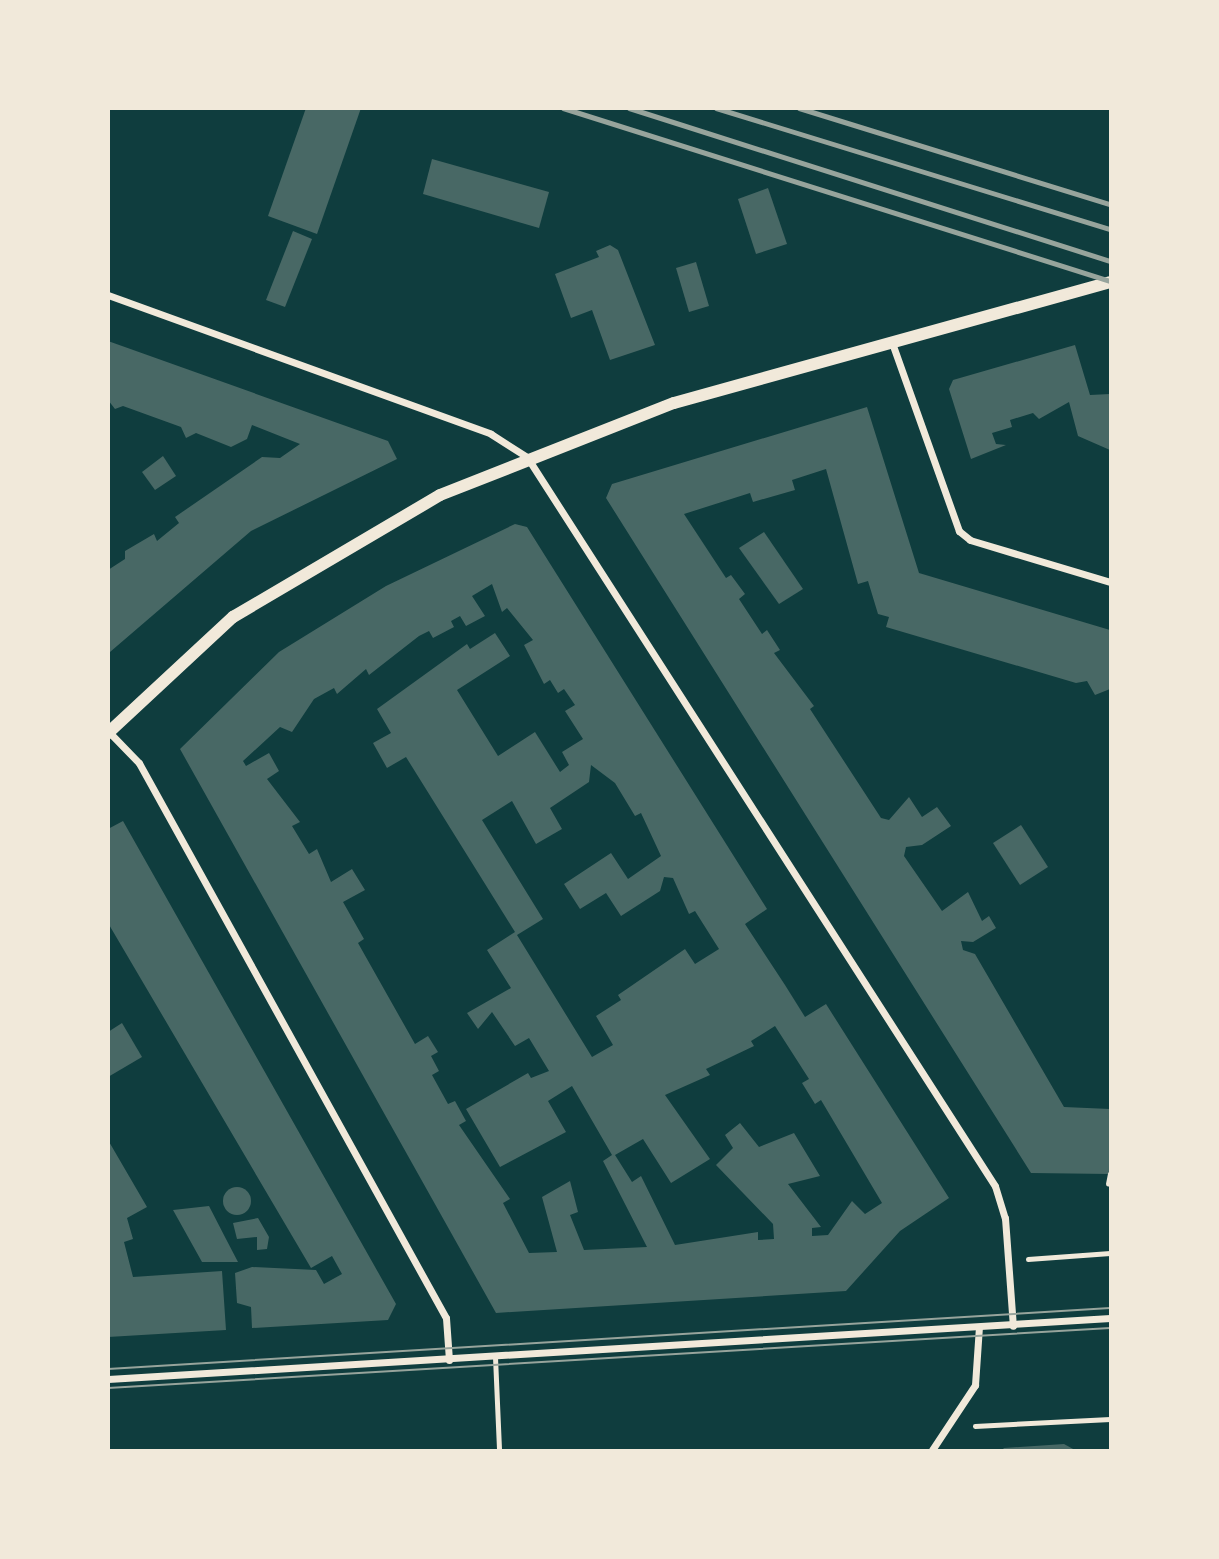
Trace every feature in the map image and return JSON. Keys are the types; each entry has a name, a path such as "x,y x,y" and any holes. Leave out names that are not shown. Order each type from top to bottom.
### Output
{"street":[{"path":"449,1360 446,1318 139,763 109,733 157,682 272,591 440,495 527,457 674,403 891,340 1111,282"},
{"path":"108,295 479,429 527,457 995,1186 1008,1260 1013,1326"},
{"path":"891,340 959,531 970,540 1111,582"},
{"path":"108,1380 1111,1318"},
{"path":"932,1451 953,1427 975,1385 979,1327"}],"lane":[{"path":"495,1357 499,1451"}],"path":[{"path":"1108,1184 1110,1174"},
{"path":"1008,1260 1111,1253"},
{"path":"953,1427 1111,1419"}],"building":[{"path":"306,108 361,108 317,234 268,216"},
{"path":"432,159 549,192 539,228 423,194"},
{"path":"768,188 787,244 756,254 738,199"},
{"path":"293,231 312,239 285,307 266,300"},
{"path":"610,245 618,250 655,345 610,360 592,310 571,318 555,274 599,257 596,251"},
{"path":"696,262 709,306 689,312 676,268"},
{"path":"108,341 388,441 397,459 251,531 110,652 108,570 125,559 125,551 154,534 157,541 179,523 175,517 262,457 280,458 300,444 252,425 247,439 231,447 196,433 186,438 181,427 123,406 115,409 108,400"},
{"path":"1075,345 1090,395 1110,394 1110,450 1078,436 1069,402 1039,419 1033,413 1010,420 1012,427 992,433 996,444 1006,445 971,459 949,389 953,380"},
{"path":"867,407 919,573 1110,630 1110,689 1095,695 1087,681 1076,683 886,627 889,617 878,614 868,581 858,584 826,469 792,480 795,490 753,502 750,493 684,514 726,578 731,575 745,594 739,599 762,634 767,630 780,650 774,653 814,706 810,709 881,818 889,820 909,797 922,817 937,807 951,826 922,845 906,847 904,856 942,911 968,892 982,921 989,916 996,928 973,942 961,941 963,950 975,954 1064,1107 1110,1109 1110,1174 1031,1173 606,498 612,484"},
{"path":"163,456 176,476 155,490 142,472"},
{"path":"515,524 527,527 767,909 745,924 805,1017 826,1004 949,1198 900,1231 846,1291 496,1313 180,749 279,652 386,586","holes":["492,584 502,612 507,608 533,640 524,645 544,684 550,680 558,693 564,689 575,705 565,711 583,739 562,752 569,765 560,772 535,732 498,756 457,690 510,656 495,633 470,649 467,644 377,709 391,733 373,743 387,768 406,757 515,932 487,950 511,988 467,1013 478,1029 492,1012 515,1046 529,1038 549,1071 531,1078 528,1073 466,1109 500,1167 566,1132 548,1101 572,1086 612,1155 603,1161 647,1247 584,1250 570,1215 578,1212 570,1181 542,1197 557,1252 529,1253 503,1203 510,1199 459,1125 466,1121 455,1101 448,1104 432,1075 439,1071 431,1056 438,1052 428,1036 415,1044 358,943 364,939 343,902 365,890 352,869 331,882 317,849 309,854 292,826 300,822 267,779 279,771 269,753 246,766 243,761 280,727 292,732 314,699 334,688 337,694 366,669 369,675 419,636 429,631 433,638 454,627 451,621 460,616 466,626 485,616 472,596","591,765 615,783 635,816 641,813 661,856 628,879 611,853 564,884 580,909 606,893 621,916 660,891 664,877 673,878 689,914 695,911 719,949 695,964 685,949 618,995 621,1000 596,1016 613,1045 592,1057 517,935 543,919 482,820 512,801 536,844 562,829 550,808 589,782","775,1026 809,1079 802,1083 815,1104 821,1100 882,1203 865,1214 852,1201 828,1235 812,1236 812,1228 821,1227 788,1184 820,1176 794,1133 759,1147 740,1123 725,1135 733,1148 716,1165 773,1224 774,1239 758,1240 758,1232 675,1245 641,1176 632,1182 615,1155 643,1139 671,1183 710,1159 665,1095 710,1075 706,1069 754,1046 751,1041"]},
{"path":"764,532 803,589 779,604 739,548"},
{"path":"123,821 396,1304 388,1320 252,1328 251,1307 237,1303 235,1273 252,1267 316,1270 324,1284 342,1274 332,1256 311,1268 108,923 108,829"},
{"path":"1021,825 1048,867 1020,885 993,843"},
{"path":"122,1023 142,1057 108,1077 108,1032"},
{"path":"108,1140 147,1207 127,1218 133,1239 124,1242 133,1277 222,1271 226,1330 108,1337"},
{"path":"237,1187 247,1191 251,1201 247,1211 237,1215 227,1211 223,1201 227,1191"},
{"path":"209,1206 238,1262 202,1262 173,1210"},
{"path":"258,1218 269,1237 267,1249 257,1250 257,1237 237,1239 233,1223"},
{"path":"1064,1444 1075,1450 1002,1450 1004,1448"}],"tram line":[{"path":"108,1369 1110,1308"},
{"path":"108,1388 1110,1328"}],"railway":[{"path":"563,108 1110,281"},
{"path":"629,108 1110,261"},
{"path":"716,108 1110,229"},
{"path":"799,108 1110,204"}]}
